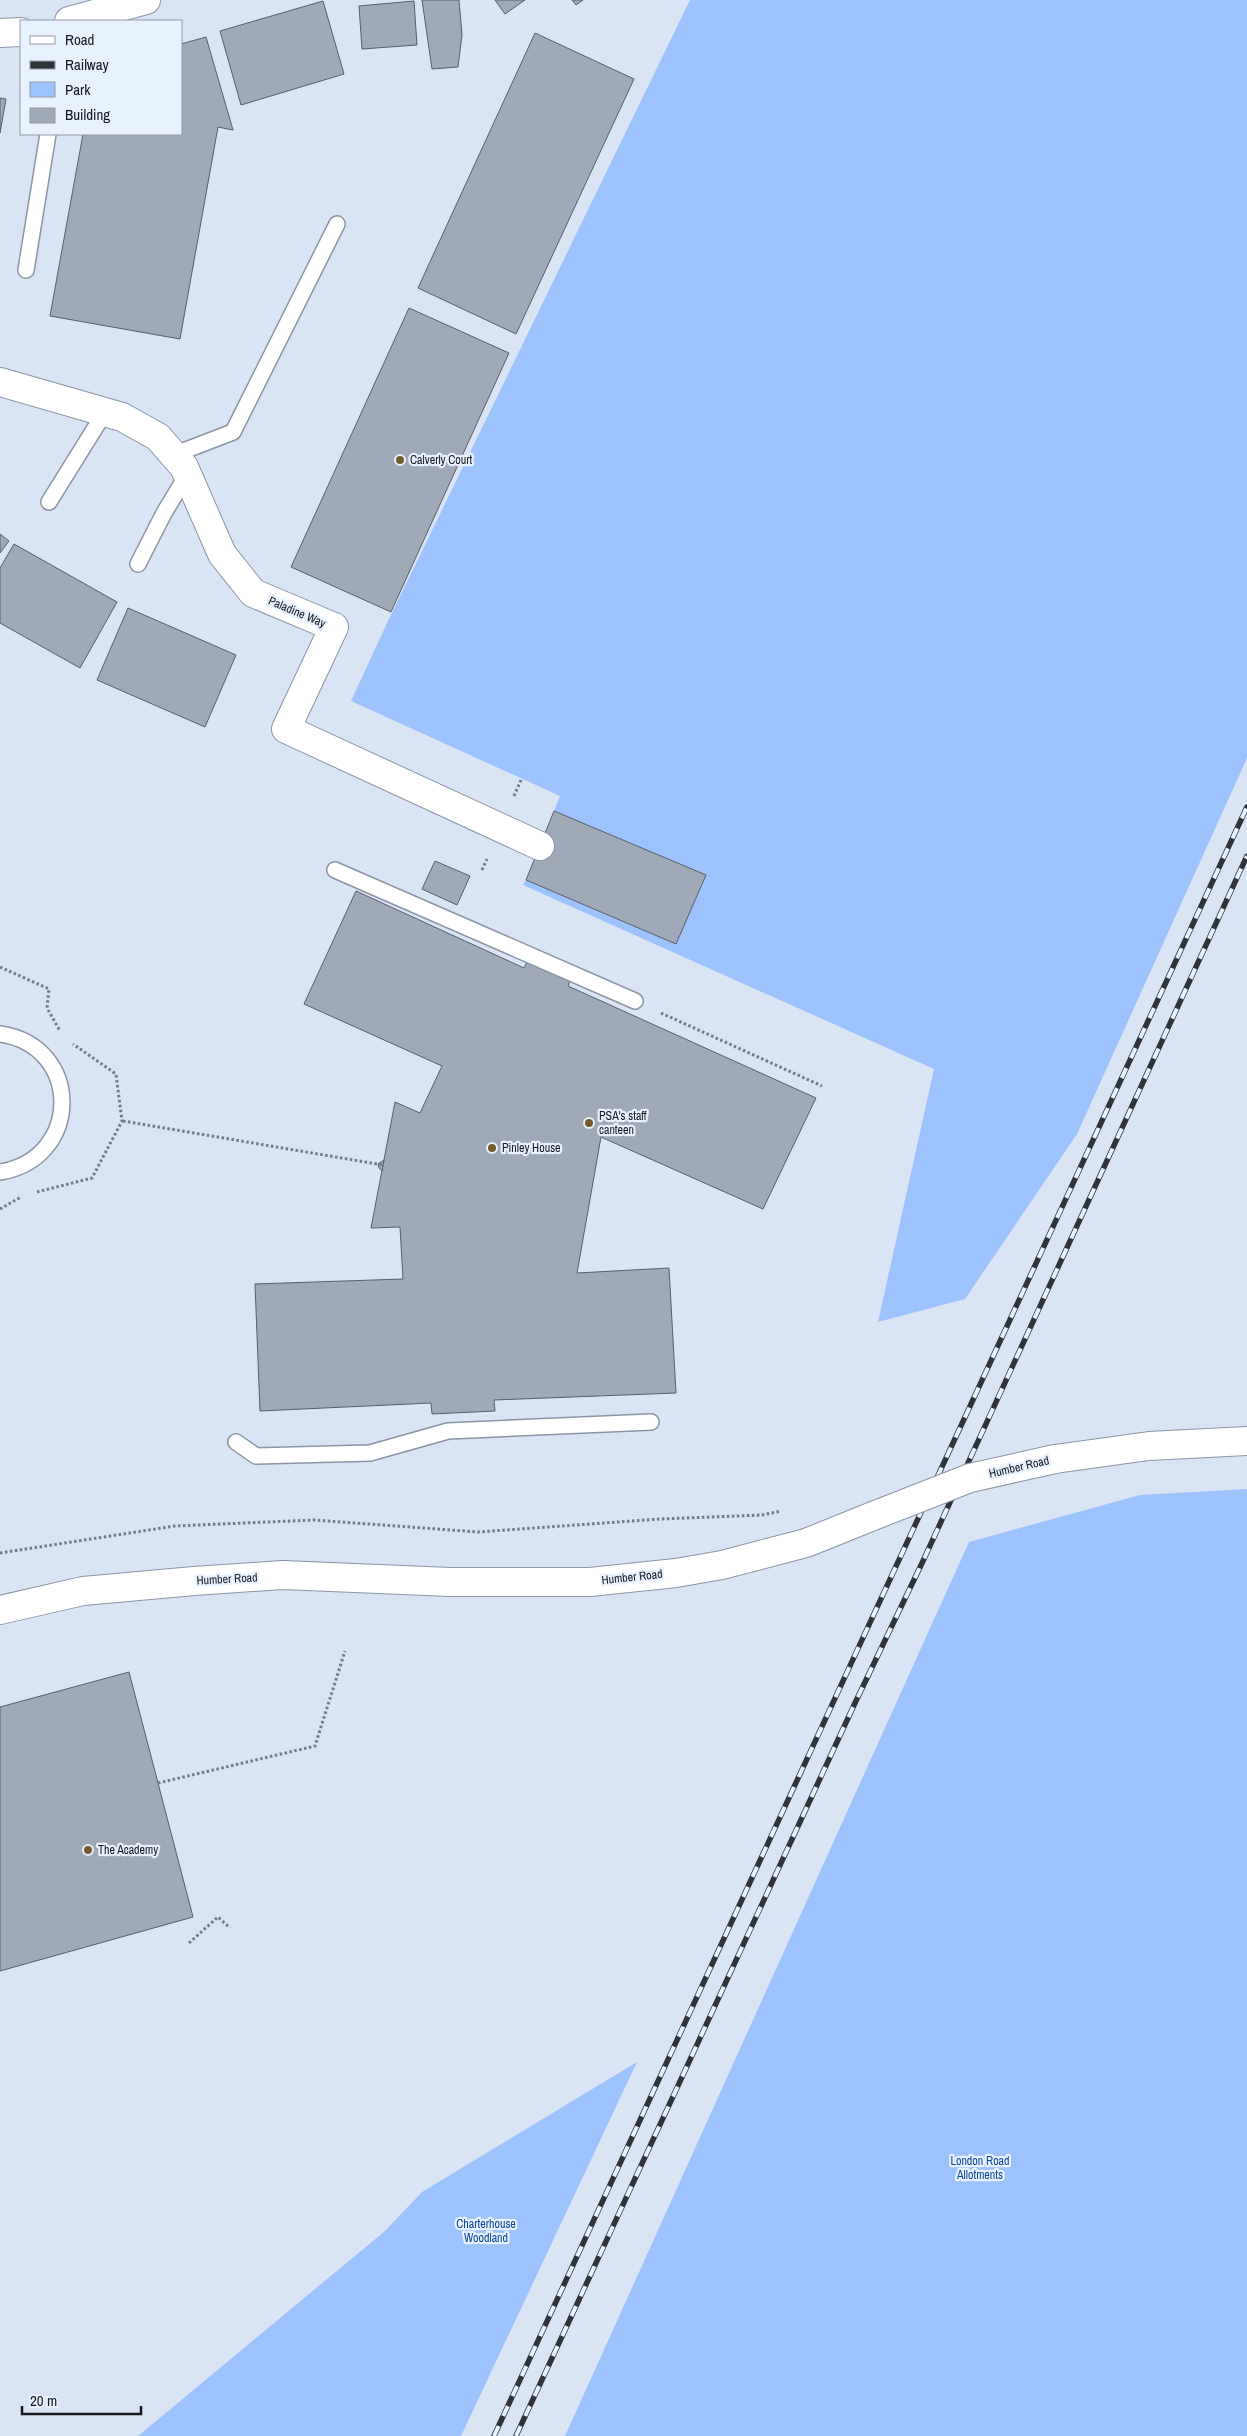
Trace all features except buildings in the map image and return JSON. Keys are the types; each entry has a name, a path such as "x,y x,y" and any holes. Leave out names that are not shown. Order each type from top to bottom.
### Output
{"main road":[{"path":"75,20 146,0"},
{"path":"0,33 20,32"},
{"name":"Paladine Way","path":"2,386 122,417 158,437 180,465 222,554 254,593 334,627 286,729 540,846"},
{"name":"Humber Road","path":"0,1610 83,1591 273,1576 450,1582 590,1582 676,1573 722,1565 806,1543 970,1478 1055,1459 1149,1446 1247,1441"}],"lane":[{"path":"26,270 48,135"},
{"path":"138,564 164,513 180,465 233,432 337,224"},
{"path":"49,502 105,412"},
{"path":"335,870 635,1001"},
{"path":"0,1034 13,1036 30,1044 44,1056 55,1071 61,1088 62,1106 56,1132 45,1150 30,1162 12,1170 0,1172"},
{"path":"236,1442 256,1456 370,1453 448,1431 651,1422"}],"path":[{"path":"482,870 487,860"},
{"path":"635,1001 822,1086"},
{"path":"122,1121 383,1165"},
{"path":"0,1553 176,1526 314,1520 478,1532 660,1519 762,1515 782,1511"},
{"path":"158,1783 315,1746 345,1651"},
{"path":"189,1943 218,1918 230,1928"}],"green space":[{"path":"690,0 1247,0 1247,758 1077,1134 965,1299 878,1322 934,1069 523,885 526,880 676,944 706,875 554,811 560,796 351,701 388,621"},
{"name":"London Road Allotments","path":"1247,1489 1247,2436 565,2436 969,1542 1140,1495"},
{"name":"Charterhouse Woodland","path":"637,2062 461,2436 138,2436 385,2231 422,2192"}],"railway":[{"path":"494,2436 1247,807"},
{"path":"516,2436 855,1703 923,1561 1247,856"}],"place":[{"name":"Calverly Court","path":"400,460"},
{"name":"PSA's staff canteen","path":"589,1123"},
{"name":"Pinley House","path":"492,1148"},
{"name":"The Academy","path":"88,1850"}]}
